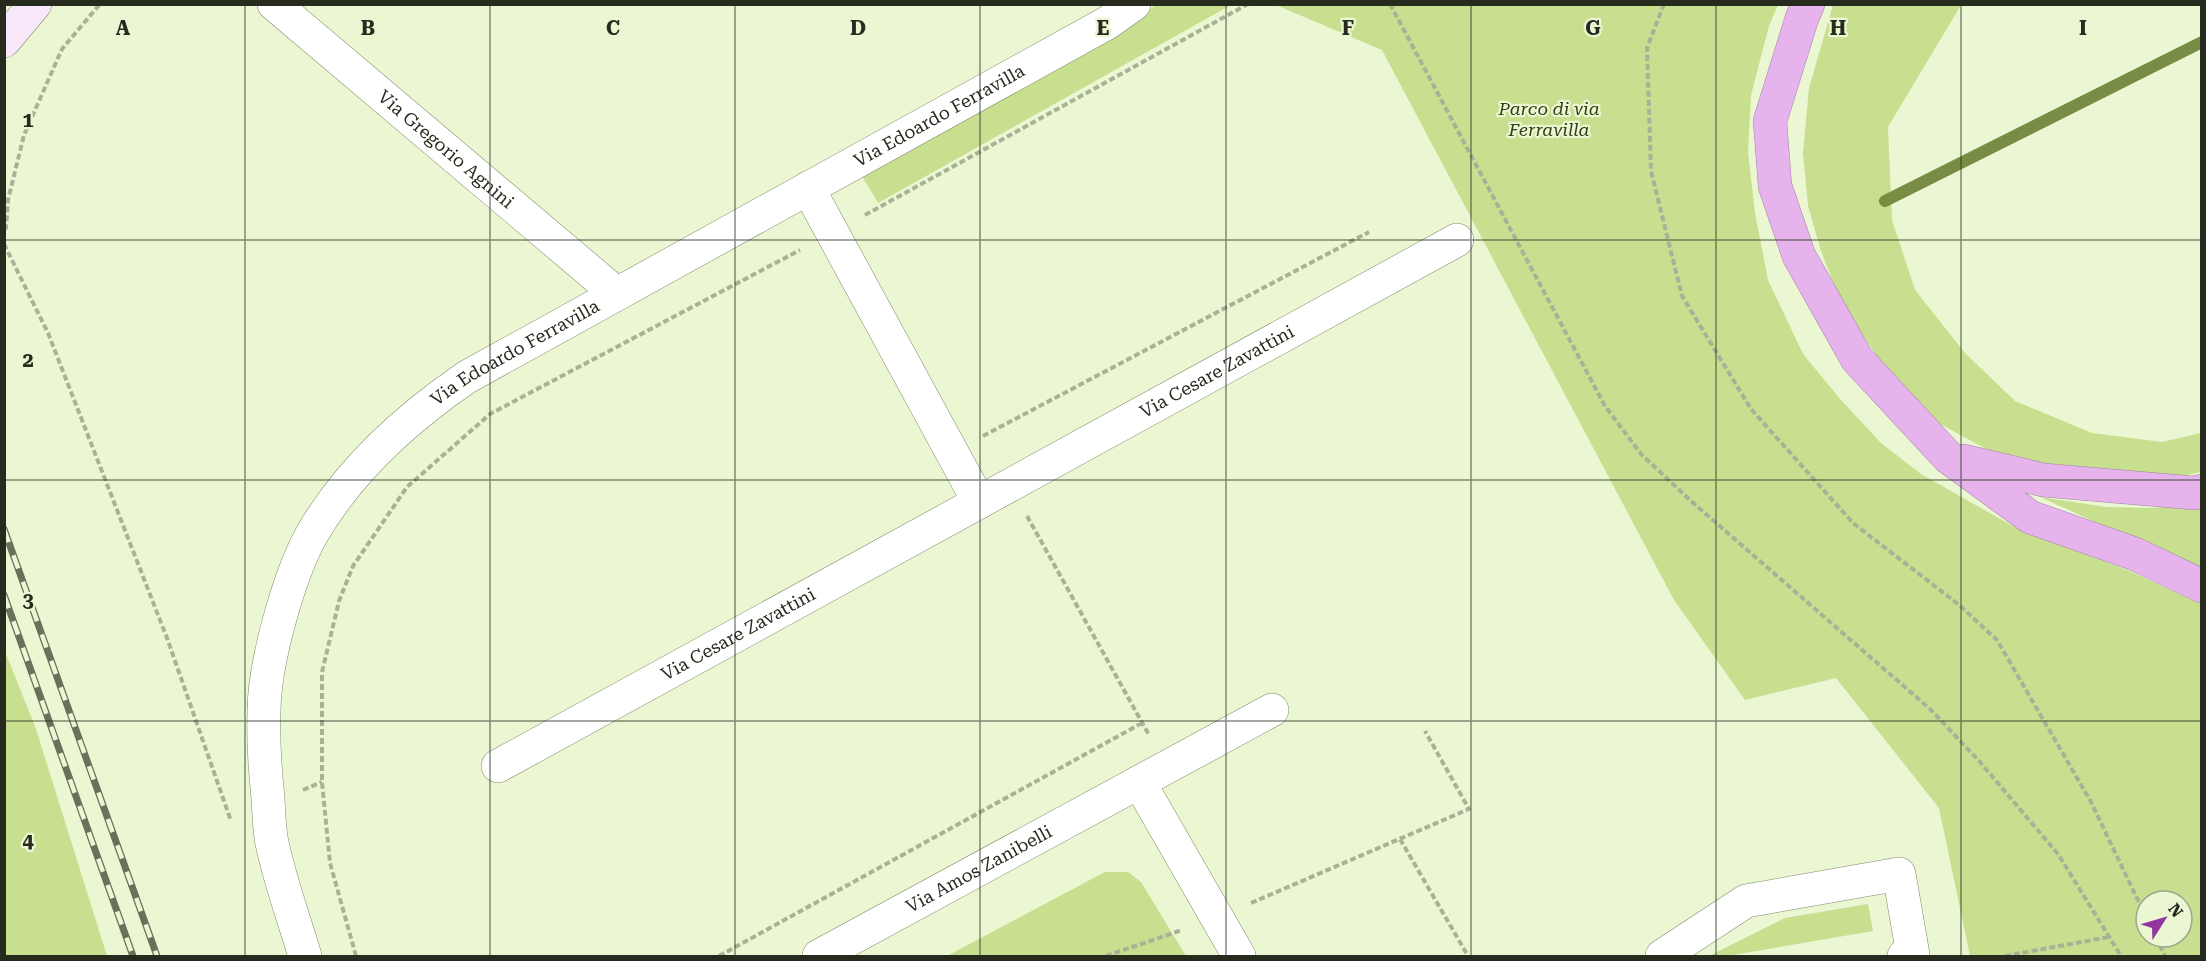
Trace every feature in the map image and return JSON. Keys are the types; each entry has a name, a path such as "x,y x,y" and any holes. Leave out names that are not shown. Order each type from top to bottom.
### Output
{"highway":[{"path":"1808,4 1770,121 1775,186 1799,255 1857,359 1948,457 2030,517 2135,554 2202,586"},
{"path":"1948,457 2043,480 2194,493 2202,491"}],"main road":[{"path":"4,41 35,4"}],"street":[{"name":"Via Gregorio Agnini","path":"274,4 616,294"},
{"name":"Via Edoardo Ferravilla","path":"305,957 272,842 265,767 264,710 272,655 283,609 312,534 346,485 389,439 425,406 467,376 808,188 1101,14 1134,4"},
{"path":"808,188 979,502"},
{"name":"Via Cesare Zavattini","path":"498,766 1457,240"},
{"name":"Via Amos Zanibelli","path":"819,957 1272,710"},
{"path":"1153,775 1217,918 1239,957"},
{"path":"1662,957 1746,901 1899,874 1913,955 1904,957"}],"path":[{"path":"4,229 6,228 8,200 24,135 62,49 100,4"},
{"path":"356,957 330,863 322,782 322,672 339,601 353,566 407,488 490,414 832,234 1248,4"},
{"path":"1390,4 1605,406 1641,454 1691,501 1930,709 1980,762 2058,854 2121,957"},
{"path":"1664,4 1647,48 1651,171 1682,296 1751,409 1853,523 1958,604 1997,640 2091,802 2134,892"},
{"path":"1153,775 1142,723 983,436 1369,232"},
{"path":"4,244 56,355 167,638 234,832"},
{"path":"719,957 1142,723"},
{"path":"1106,957 1217,918 1469,809 1425,731"},
{"path":"1400,839 1468,957"},
{"path":"2005,957 2109,937"}],"green space":[{"path":"1156,5 1231,5 878,203 862,176 1139,17"},
{"name":"Parco di via Ferravilla","path":"1276,5 1778,5 1769,26 1751,95 1748,152 1755,213 1768,280 1803,354 1881,443 1921,474 2018,529 2127,570 2201,604 2201,956 1970,956 1939,808 1836,678 1745,700 1674,600 1382,50"},
{"path":"1833,5 1961,5 1888,127 1892,220 1915,290 1965,353 2015,401 2092,433 2162,442 2201,433 2201,472 2171,479 2098,480 1999,456 1933,420 1876,355 1840,300 1821,251 1808,206 1803,153 1809,88"},
{"path":"2040,497 2106,507 2153,508 2201,502 2201,570"},
{"path":"4,649 36,729 107,956 5,956"},
{"path":"1105,872 1128,872 1141,882 1186,956 947,956"},
{"path":"1868,904 1873,931 1727,956 1709,956 1785,918"}],"waterway":[{"path":"1885,201 2202,42"}],"railway":[{"path":"4,529 157,956"},
{"path":"4,595 133,956"}]}
